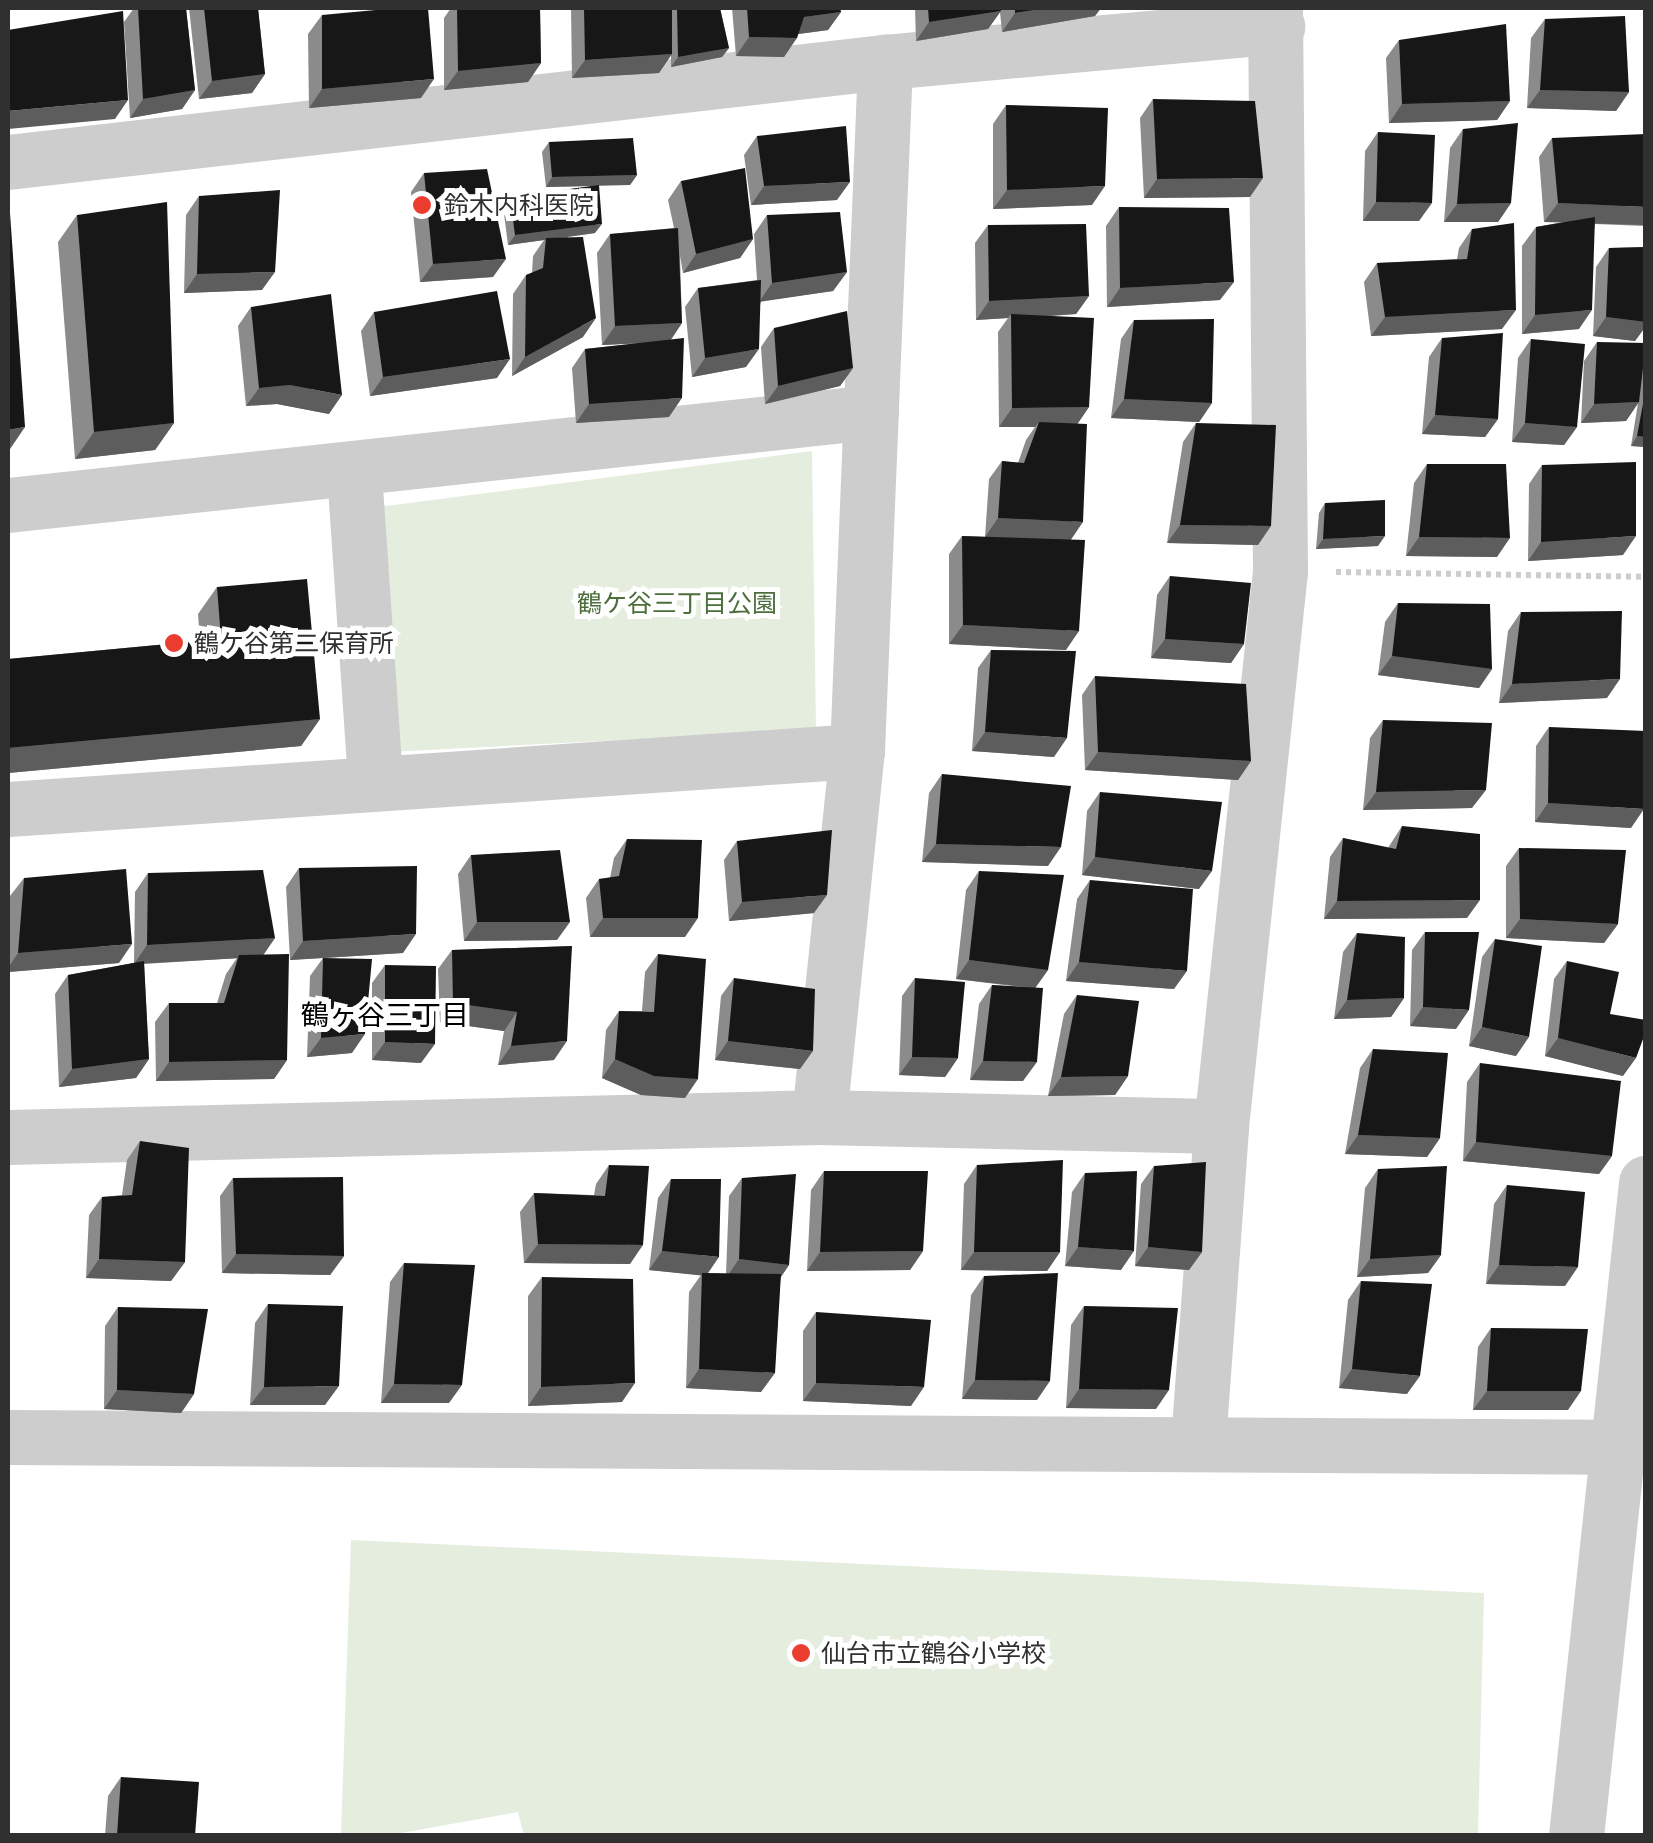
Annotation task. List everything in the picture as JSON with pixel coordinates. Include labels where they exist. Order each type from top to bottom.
[{"type":"street","points":[[8,162],[1276,17],[1280,571],[1221,1126],[1198,1442]]},
{"type":"street","points":[[820,1117],[857,751],[885,62]]},
{"type":"street","points":[[8,505],[354,472],[870,412]]},
{"type":"street","points":[[354,472],[375,780]]},
{"type":"street","points":[[8,809],[375,780],[857,751]]},
{"type":"street","points":[[8,1138],[820,1117],[1221,1126]]},
{"type":"street","points":[[1576,1836],[1633,1448],[1646,1183]]},
{"type":"street","points":[[8,1437],[1198,1442],[1633,1448]]},
{"type":"path","points":[[1280,571],[1646,578]]},
{"type":"green space","name":"鶴ケ谷三丁目公園","points":[[812,451],[816,730],[389,752],[378,507]]},
{"type":"green space","points":[[351,1540],[1484,1593],[1478,1835],[524,1836],[518,1812],[390,1835],[341,1835]]},
{"type":"building","points":[[138,8],[186,8],[195,90],[143,99]]},
{"type":"building","points":[[204,8],[258,8],[265,74],[212,81]]},
{"type":"building","points":[[428,8],[434,79],[322,89],[322,15]]},
{"type":"building","points":[[457,8],[540,8],[541,63],[458,71]]},
{"type":"building","points":[[584,8],[672,8],[672,54],[585,60]]},
{"type":"building","points":[[677,8],[720,8],[729,48],[678,57]]},
{"type":"building","points":[[747,8],[840,8],[841,12],[804,17],[797,38],[749,37]]},
{"type":"building","points":[[928,8],[1001,8],[1001,11],[929,22]]},
{"type":"building","points":[[1015,8],[1048,8],[1015,13]]},
{"type":"building","points":[[123,11],[128,100],[8,111],[8,30]]},
{"type":"building","points":[[1625,16],[1629,92],[1540,90],[1545,19]]},
{"type":"building","points":[[1506,24],[1510,101],[1402,104],[1399,40]]},
{"type":"building","points":[[1153,99],[1255,101],[1263,178],[1157,179]]},
{"type":"building","points":[[1006,105],[1108,108],[1105,186],[1007,190]]},
{"type":"building","points":[[1518,123],[1511,203],[1457,204],[1463,129]]},
{"type":"building","points":[[846,126],[850,182],[764,186],[757,136]]},
{"type":"building","points":[[1378,132],[1435,135],[1432,203],[1376,202]]},
{"type":"building","points":[[1646,134],[1646,207],[1558,203],[1552,138]]},
{"type":"building","points":[[633,138],[637,175],[552,177],[549,142]]},
{"type":"building","points":[[745,168],[753,239],[696,254],[681,181]]},
{"type":"building","points":[[487,169],[506,259],[433,264],[424,173]]},
{"type":"building","points":[[599,185],[602,224],[515,235],[510,197]]},
{"type":"building","points":[[280,190],[275,272],[197,274],[199,196]]},
{"type":"building","points":[[8,199],[25,427],[8,430]]},
{"type":"building","points":[[167,202],[174,423],[94,432],[77,215]]},
{"type":"building","points":[[1119,207],[1229,208],[1234,282],[1120,288]]},
{"type":"building","points":[[840,212],[847,272],[772,283],[767,215]]},
{"type":"building","points":[[1595,217],[1592,310],[1535,315],[1536,227]]},
{"type":"building","points":[[1514,223],[1516,310],[1385,317],[1377,263],[1467,259],[1472,229]]},
{"type":"building","points":[[1086,224],[1089,296],[989,301],[988,225]]},
{"type":"building","points":[[678,228],[682,323],[615,326],[610,234]]},
{"type":"building","points":[[583,237],[596,318],[525,357],[526,275],[543,268],[546,238]]},
{"type":"building","points":[[1646,247],[1646,322],[1606,317],[1609,248]]},
{"type":"building","points":[[761,280],[759,349],[705,358],[698,288]]},
{"type":"building","points":[[497,291],[510,359],[383,377],[374,312]]},
{"type":"building","points":[[331,294],[342,395],[290,385],[259,388],[251,307]]},
{"type":"building","points":[[847,311],[853,368],[778,386],[774,328]]},
{"type":"building","points":[[1011,314],[1094,318],[1089,407],[1012,408]]},
{"type":"building","points":[[1214,319],[1212,403],[1124,399],[1134,320]]},
{"type":"building","points":[[1503,333],[1498,419],[1435,415],[1442,338]]},
{"type":"building","points":[[684,338],[682,398],[589,404],[585,349]]},
{"type":"building","points":[[1531,339],[1585,344],[1577,427],[1525,423]]},
{"type":"building","points":[[1597,342],[1646,343],[1639,402],[1594,404]]},
{"type":"building","points":[[1646,388],[1646,437],[1637,436]]},
{"type":"building","points":[[1039,422],[1087,424],[1083,522],[998,518],[1002,461],[1024,463]]},
{"type":"building","points":[[1196,423],[1276,425],[1271,526],[1180,525]]},
{"type":"building","points":[[1636,462],[1636,536],[1541,542],[1542,465]]},
{"type":"building","points":[[1427,464],[1506,464],[1510,538],[1419,537]]},
{"type":"building","points":[[1385,500],[1385,536],[1323,539],[1325,503]]},
{"type":"building","points":[[962,536],[1085,540],[1079,631],[963,625]]},
{"type":"building","points":[[1170,576],[1251,583],[1244,644],[1165,639]]},
{"type":"building","points":[[307,579],[320,719],[8,748],[8,659],[221,639],[217,587]]},
{"type":"building","points":[[1398,603],[1490,604],[1492,669],[1392,656]]},
{"type":"building","points":[[1622,611],[1620,679],[1512,684],[1521,612]]},
{"type":"building","points":[[991,650],[1076,651],[1067,738],[985,732]]},
{"type":"building","points":[[1095,676],[1246,684],[1251,761],[1098,752]]},
{"type":"building","points":[[1383,720],[1492,723],[1486,790],[1376,792]]},
{"type":"building","points":[[1549,727],[1646,731],[1644,809],[1548,803]]},
{"type":"building","points":[[942,774],[1071,786],[1061,847],[936,844]]},
{"type":"building","points":[[1100,792],[1222,802],[1212,871],[1095,857]]},
{"type":"building","points":[[1402,826],[1480,834],[1480,900],[1337,901],[1343,838],[1396,849]]},
{"type":"building","points":[[832,830],[827,895],[742,902],[737,841]]},
{"type":"building","points":[[627,839],[702,840],[698,918],[603,918],[599,879],[619,876]]},
{"type":"building","points":[[1519,848],[1626,850],[1618,924],[1520,919]]},
{"type":"building","points":[[560,850],[570,922],[477,922],[471,855]]},
{"type":"building","points":[[417,866],[416,934],[303,941],[299,868]]},
{"type":"building","points":[[126,869],[132,944],[18,953],[24,878]]},
{"type":"building","points":[[263,870],[275,938],[147,945],[148,873]]},
{"type":"building","points":[[979,871],[1064,875],[1048,970],[969,960]]},
{"type":"building","points":[[1090,880],[1193,889],[1187,971],[1079,962]]},
{"type":"building","points":[[1425,932],[1479,932],[1469,1010],[1423,1007]]},
{"type":"building","points":[[1357,933],[1405,937],[1404,998],[1347,1000]]},
{"type":"building","points":[[1495,939],[1542,946],[1529,1037],[1482,1027]]},
{"type":"building","points":[[572,946],[567,1041],[511,1046],[517,1012],[453,1003],[452,950]]},
{"type":"building","points":[[289,954],[287,1060],[169,1062],[169,1003],[224,1003],[239,955]]},
{"type":"building","points":[[658,954],[706,959],[698,1079],[654,1076],[615,1059],[619,1011],[654,1012]]},
{"type":"building","points":[[323,958],[372,959],[365,1034],[321,1038]]},
{"type":"building","points":[[144,961],[149,1059],[72,1069],[68,975]]},
{"type":"building","points":[[1567,961],[1619,972],[1610,1014],[1646,1020],[1636,1058],[1558,1038]]},
{"type":"building","points":[[385,965],[436,966],[435,1044],[385,1042]]},
{"type":"building","points":[[734,978],[815,989],[813,1051],[728,1041]]},
{"type":"building","points":[[915,978],[965,982],[958,1058],[912,1057]]},
{"type":"building","points":[[992,985],[1043,988],[1037,1062],[983,1061]]},
{"type":"building","points":[[1077,995],[1139,1001],[1128,1076],[1061,1077]]},
{"type":"building","points":[[1373,1049],[1448,1053],[1440,1138],[1358,1135]]},
{"type":"building","points":[[1480,1063],[1621,1081],[1612,1156],[1476,1142]]},
{"type":"building","points":[[140,1141],[189,1148],[185,1262],[99,1259],[102,1197],[132,1195]]},
{"type":"building","points":[[1063,1160],[1060,1252],[974,1252],[977,1165]]},
{"type":"building","points":[[1206,1162],[1202,1252],[1148,1247],[1154,1166]]},
{"type":"building","points":[[609,1165],[649,1166],[643,1245],[538,1244],[534,1193],[605,1196]]},
{"type":"building","points":[[1447,1166],[1441,1255],[1370,1259],[1378,1169]]},
{"type":"building","points":[[824,1171],[928,1171],[923,1251],[820,1252]]},
{"type":"building","points":[[1137,1171],[1134,1251],[1078,1247],[1085,1173]]},
{"type":"building","points":[[796,1174],[789,1265],[739,1259],[742,1178]]},
{"type":"building","points":[[343,1177],[344,1256],[236,1254],[233,1178]]},
{"type":"building","points":[[671,1179],[721,1179],[719,1257],[662,1251]]},
{"type":"building","points":[[1507,1185],[1585,1192],[1578,1267],[1499,1265]]},
{"type":"building","points":[[404,1263],[475,1265],[462,1385],[394,1384]]},
{"type":"building","points":[[702,1273],[781,1274],[775,1373],[699,1369]]},
{"type":"building","points":[[1058,1273],[1050,1381],[975,1380],[984,1276]]},
{"type":"building","points":[[542,1277],[633,1279],[635,1383],[541,1387]]},
{"type":"building","points":[[1361,1281],[1432,1284],[1420,1376],[1352,1369]]},
{"type":"building","points":[[268,1304],[343,1306],[339,1386],[264,1387]]},
{"type":"building","points":[[1084,1306],[1178,1308],[1169,1390],[1079,1389]]},
{"type":"building","points":[[118,1307],[208,1309],[194,1394],[117,1390]]},
{"type":"building","points":[[816,1312],[931,1320],[924,1387],[816,1383]]},
{"type":"building","points":[[1491,1328],[1588,1329],[1581,1391],[1487,1391]]},
{"type":"building","points":[[121,1777],[199,1782],[195,1836],[117,1836]]},
{"type":"place","name":"鈴木内科医院","points":[[422,205]]},
{"type":"place","name":"鶴ケ谷第二保育所","points":[[174,643]]},
{"type":"place","name":"仙台市立鶴谷小学校","points":[[801,1653]]},
{"type":"district","name":"鶴ヶ谷三丁目","points":[[385,1015]]}]
